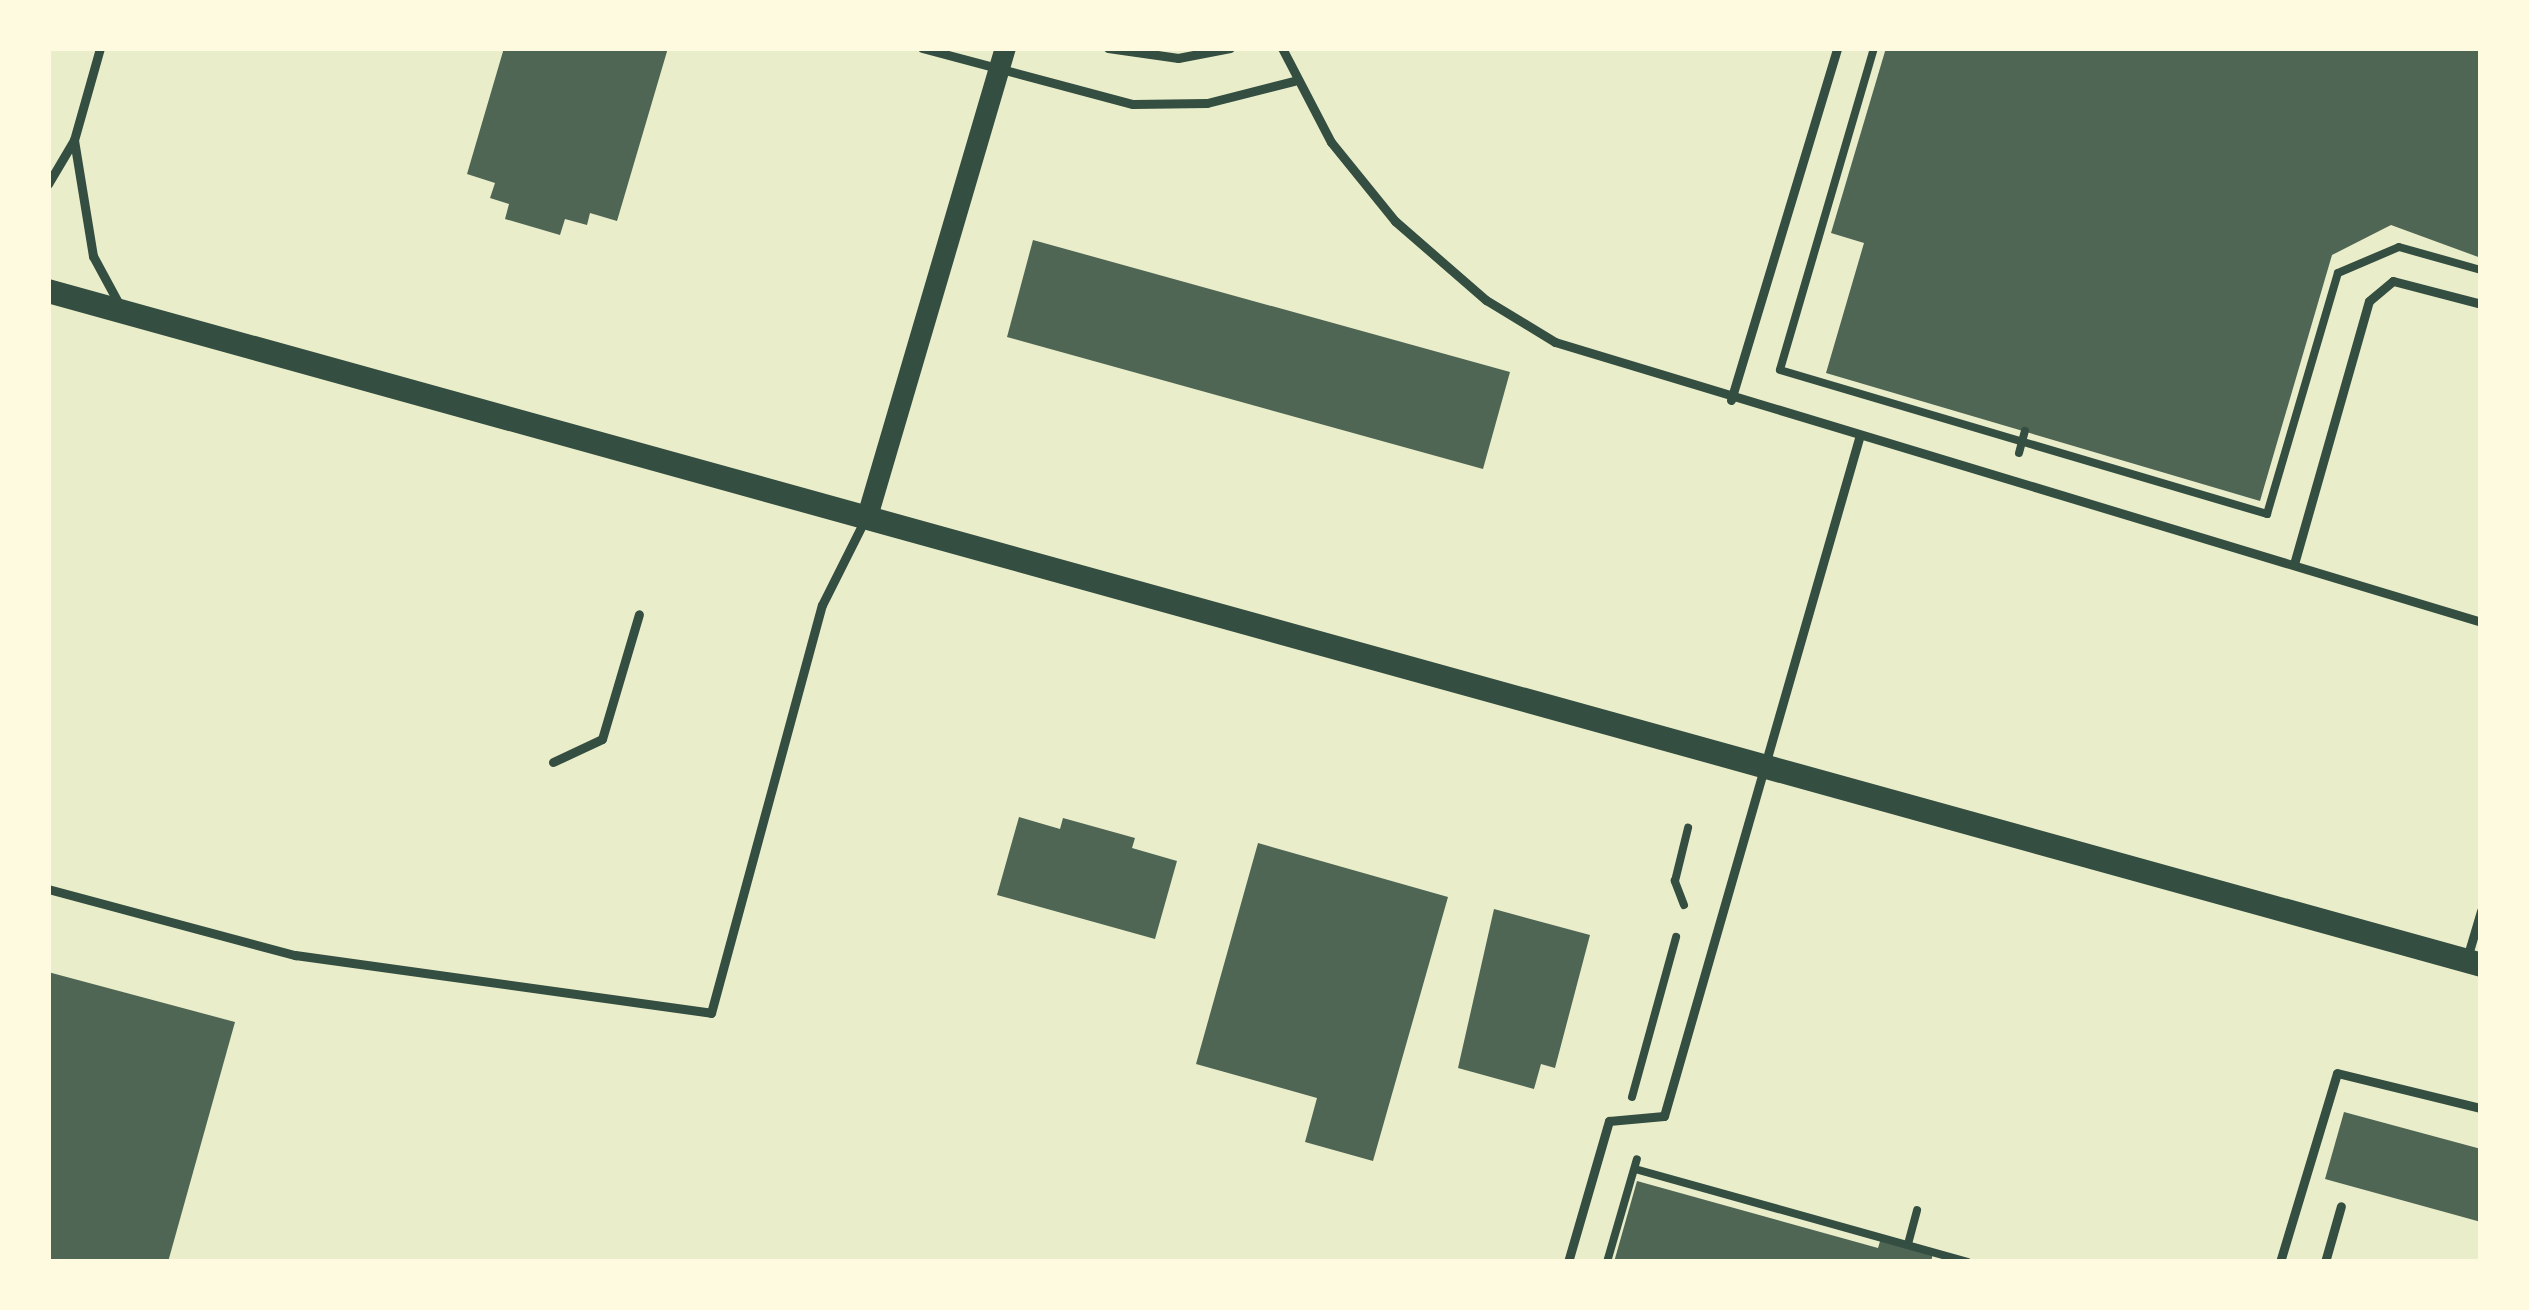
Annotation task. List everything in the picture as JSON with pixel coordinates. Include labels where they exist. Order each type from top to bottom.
[{"type":"main road","points":[[48,290],[2474,963]]},
{"type":"street","points":[[866,516],[1002,59]]},
{"type":"lane","points":[[48,184],[74,140],[100,48]]},
{"type":"lane","points":[[922,48],[1002,59],[1132,104],[1207,103],[1294,81]]},
{"type":"lane","points":[[1108,48],[1178,58],[1230,48]]},
{"type":"lane","points":[[1282,48],[1294,81],[1353,175],[1486,300],[1555,343],[1731,400],[2481,622]]},
{"type":"lane","points":[[1731,400],[1837,48]]},
{"type":"lane","points":[[74,140],[93,256],[123,311]]},
{"type":"lane","points":[[2294,564],[2369,301],[2393,281],[2481,304]]},
{"type":"lane","points":[[1568,1262],[1609,1121],[1664,1116],[1858,438]]},
{"type":"lane","points":[[48,889],[295,955],[711,1013],[822,605],[866,516]]},
{"type":"lane","points":[[553,763],[602,739],[639,614]]},
{"type":"lane","points":[[2474,963],[2481,911]]},
{"type":"lane","points":[[2280,1262],[2337,1073],[2481,1108]]},
{"type":"lane","points":[[2325,1262],[2341,1206]]},
{"type":"path","points":[[1874,48],[1780,370],[2023,436],[2267,514]]},
{"type":"path","points":[[1856,108],[1867,111]]},
{"type":"path","points":[[2366,238],[2376,260]]},
{"type":"path","points":[[2019,453],[2023,436]]},
{"type":"path","points":[[1684,904],[1675,881],[1688,828]]},
{"type":"path","points":[[1633,1096],[1676,937]]},
{"type":"path","points":[[1607,1262],[1636,1164],[1967,1262]]},
{"type":"path","points":[[1908,1243],[1917,1210]]},
{"type":"building","points":[[504,48],[668,48],[617,221],[590,213],[587,225],[565,219],[560,235],[505,219],[509,204],[490,198],[495,183],[467,174]]},
{"type":"building","points":[[1886,48],[2481,48],[2481,258],[2391,225],[2332,255],[2260,501],[1826,373],[1864,243],[1831,233]]},
{"type":"building","points":[[1033,240],[1510,372],[1483,469],[1007,337]]},
{"type":"building","points":[[1019,817],[1060,829],[1063,818],[1135,838],[1132,848],[1177,861],[1155,939],[997,895]]},
{"type":"building","points":[[1258,843],[1448,897],[1373,1161],[1305,1142],[1317,1098],[1196,1064]]},
{"type":"building","points":[[1494,909],[1590,935],[1555,1068],[1541,1064],[1534,1089],[1458,1068]]},
{"type":"building","points":[[48,972],[235,1022],[168,1262],[48,1262]]},
{"type":"building","points":[[2344,1112],[2481,1149],[2481,1222],[2325,1179]]},
{"type":"building","points":[[1637,1181],[1878,1248],[1881,1238],[1933,1253],[1931,1262],[1614,1262]]}]
